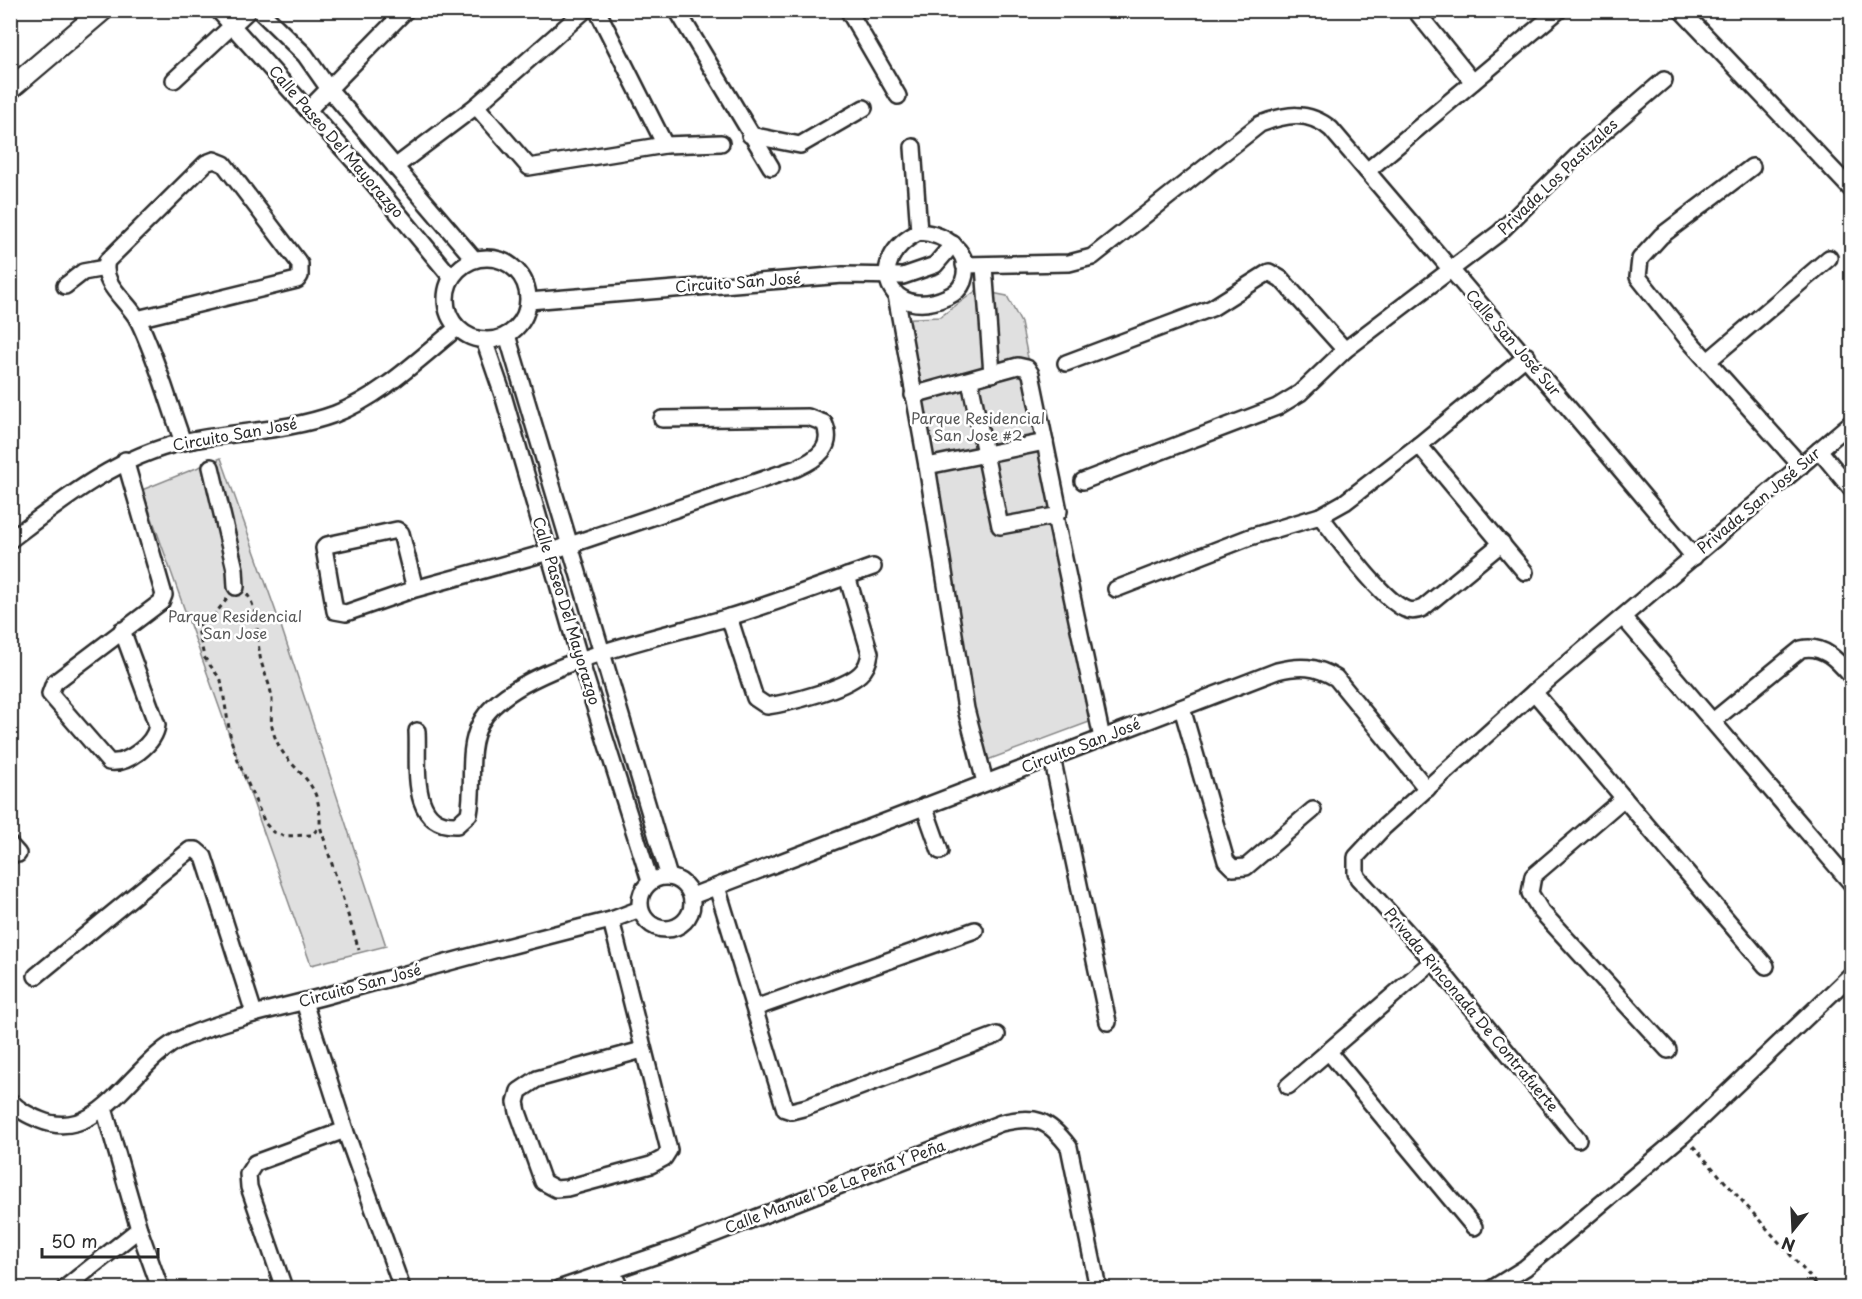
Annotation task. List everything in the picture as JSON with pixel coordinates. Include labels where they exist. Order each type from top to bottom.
[{"type":"main road","points":[[10,89],[103,10]]},
{"type":"street","name":"Calle Paseo Del Mayorazgo","points":[[218,10],[369,177],[451,277]]},
{"type":"street","points":[[174,80],[249,10]]},
{"type":"street","name":"Calle Paseo Del Mayorazgo","points":[[259,10],[305,56],[329,89],[474,259]]},
{"type":"street","points":[[395,167],[476,106],[585,10]]},
{"type":"street","points":[[597,10],[666,145]]},
{"type":"street","points":[[677,10],[771,167]]},
{"type":"street","points":[[848,10],[898,96]]},
{"type":"street","points":[[1415,10],[1473,82]]},
{"type":"street","points":[[1367,171],[1559,10]]},
{"type":"street","points":[[1681,10],[1851,190]]},
{"type":"street","points":[[308,110],[397,13]]},
{"type":"street","name":"Privada Los Pastizales","points":[[1083,481],[1277,407],[1300,393],[1346,350],[1499,233],[1584,149],[1664,80]]},
{"type":"street","points":[[476,106],[529,167],[666,145],[721,143]]},
{"type":"street","points":[[750,135],[800,145],[864,108]]},
{"type":"street","name":"Calle San José Sur","points":[[964,265],[1069,263],[1092,257],[1244,134],[1279,117],[1308,115],[1320,120],[1367,171],[1448,270],[1527,356],[1694,557]]},
{"type":"street","points":[[914,147],[920,232]]},
{"type":"street","points":[[137,319],[297,280],[302,269],[224,164],[214,160],[206,163],[107,261],[105,268],[108,280],[137,319],[183,442]]},
{"type":"street","points":[[1752,167],[1661,236],[1645,253],[1637,268],[1638,277],[1647,291],[1802,466]]},
{"type":"street","points":[[896,295],[921,304],[942,299],[959,290],[964,281],[964,265],[953,244],[941,236],[920,232],[905,239],[895,249],[889,262],[888,277],[896,295],[927,466],[966,709],[985,783]]},
{"type":"street","name":"Circuito San José","points":[[529,301],[843,275],[888,277],[925,270],[935,265],[953,244]]},
{"type":"street","points":[[494,258],[512,266],[524,282],[529,301],[520,324],[507,335],[484,340],[474,338],[457,328],[449,317],[446,290],[451,277],[457,269],[474,259],[494,258]]},
{"type":"street","points":[[1708,361],[1829,258]]},
{"type":"street","points":[[984,266],[992,374]]},
{"type":"street","points":[[65,286],[83,272],[105,268]]},
{"type":"street","points":[[1066,363],[1212,308],[1269,272],[1281,279],[1346,350]]},
{"type":"street","name":"Circuito San José","points":[[10,540],[64,498],[125,460],[183,442],[255,432],[318,419],[341,411],[410,366],[457,328]]},
{"type":"street","name":"Calle Paseo Del Mayorazgo","points":[[507,335],[559,548],[650,881]]},
{"type":"street","name":"Calle Paseo Del Mayorazgo","points":[[484,340],[559,548],[590,657],[669,877]]},
{"type":"street","points":[[1116,589],[1250,537],[1320,516],[1345,502],[1419,446],[1527,356]]},
{"type":"street","points":[[913,395],[1018,366],[1027,368],[1031,374],[1059,511],[1055,516],[999,526],[970,381]]},
{"type":"street","points":[[416,589],[401,533],[398,530],[327,544],[324,548],[335,611],[339,614],[416,589],[559,548],[797,468],[818,456],[827,444],[828,437],[824,423],[808,417],[662,419]]},
{"type":"street","name":"Privada San José Sur","points":[[1694,557],[1851,422]]},
{"type":"street","points":[[927,466],[1045,442]]},
{"type":"street","points":[[1419,446],[1525,572]]},
{"type":"street","points":[[1819,450],[1851,490]]},
{"type":"street","points":[[122,630],[155,720],[156,730],[154,736],[130,758],[120,763],[109,762],[50,694],[54,683],[122,630],[161,602],[164,590],[125,460]]},
{"type":"street","points":[[211,467],[235,569],[236,587]]},
{"type":"street","points":[[1055,516],[1102,738]]},
{"type":"street","points":[[1320,516],[1396,604],[1415,611],[1435,599],[1502,543]]},
{"type":"street","points":[[1427,789],[1534,692],[1694,557]]},
{"type":"street","points":[[417,732],[419,796],[424,810],[438,823],[457,825],[469,814],[474,743],[480,724],[491,706],[523,685],[590,657],[729,617],[873,567]]},
{"type":"street","points":[[729,617],[755,698],[766,706],[796,701],[855,678],[867,665],[870,653],[847,576]]},
{"type":"street","points":[[1623,617],[1851,883]]},
{"type":"street","points":[[1713,721],[1801,649],[1810,647],[1821,650],[1839,663],[1851,677]]},
{"type":"street","name":"Circuito San José","points":[[692,896],[1052,756],[1277,671],[1296,666],[1324,671],[1346,688],[1427,789]]},
{"type":"street","points":[[1534,692],[1766,966]]},
{"type":"street","points":[[1182,708],[1226,861],[1233,868],[1246,867],[1313,810]]},
{"type":"street","points":[[1052,756],[1108,1022]]},
{"type":"street","name":"Privada Rinconada De Contrafuerte","points":[[1427,789],[1360,850],[1356,857],[1356,873],[1433,961],[1578,1139]]},
{"type":"street","points":[[1624,798],[1533,876],[1530,893],[1541,911],[1668,1050]]},
{"type":"street","points":[[924,806],[940,851]]},
{"type":"street","points":[[36,975],[190,850],[196,850],[204,857],[254,1013]]},
{"type":"street","points":[[669,877],[684,884],[692,896],[687,917],[671,928],[652,925],[640,909],[641,894],[650,881],[669,877]]},
{"type":"street","points":[[717,887],[782,1103],[791,1111],[997,1035]]},
{"type":"street","name":"Circuito San José","points":[[14,1112],[61,1126],[86,1121],[104,1108],[151,1058],[183,1037],[254,1013],[304,1002],[611,920],[640,909]]},
{"type":"street","points":[[611,920],[642,1050],[669,1144],[667,1155],[651,1165],[567,1188],[556,1189],[543,1182],[518,1112],[516,1102],[519,1090],[537,1079],[642,1050]]},
{"type":"street","points":[[755,1008],[975,930]]},
{"type":"street","points":[[1287,1086],[1433,961]]},
{"type":"street","points":[[1493,1288],[1525,1268],[1683,1135],[1851,974]]},
{"type":"street","points":[[304,1002],[345,1130],[402,1288]]},
{"type":"street","points":[[1328,1051],[1474,1227]]},
{"type":"street","points":[[104,1108],[139,1229],[160,1288]]},
{"type":"street","name":"Calle Manuel De La Peña Y Peña","points":[[561,1288],[612,1271],[1001,1123],[1023,1118],[1045,1122],[1058,1132],[1069,1147],[1098,1288]]},
{"type":"street","points":[[284,1288],[249,1187],[248,1174],[255,1162],[345,1130]]},
{"type":"street","points":[[65,1288],[139,1229]]},
{"type":"street","points":[[612,1271],[620,1288]]},
{"type":"path","points":[[320,826],[312,835],[306,836],[284,836],[273,832],[265,824],[238,761],[231,740],[221,680],[204,657],[198,629],[202,621],[215,614],[236,587],[249,594],[254,605],[260,657],[272,699],[272,728],[276,742],[280,751],[299,770],[321,805],[320,826],[359,950]]},
{"type":"path","points":[[1683,1135],[1820,1288]]},
{"type":"green space","name":"Parque Residencial San Jose #2","points":[[977,290],[1007,296],[1021,323],[1100,718],[982,762],[892,319],[940,317]]},
{"type":"green space","name":"Parque Residencial San Jose","points":[[221,458],[281,626],[386,946],[311,965],[142,490]]}]
